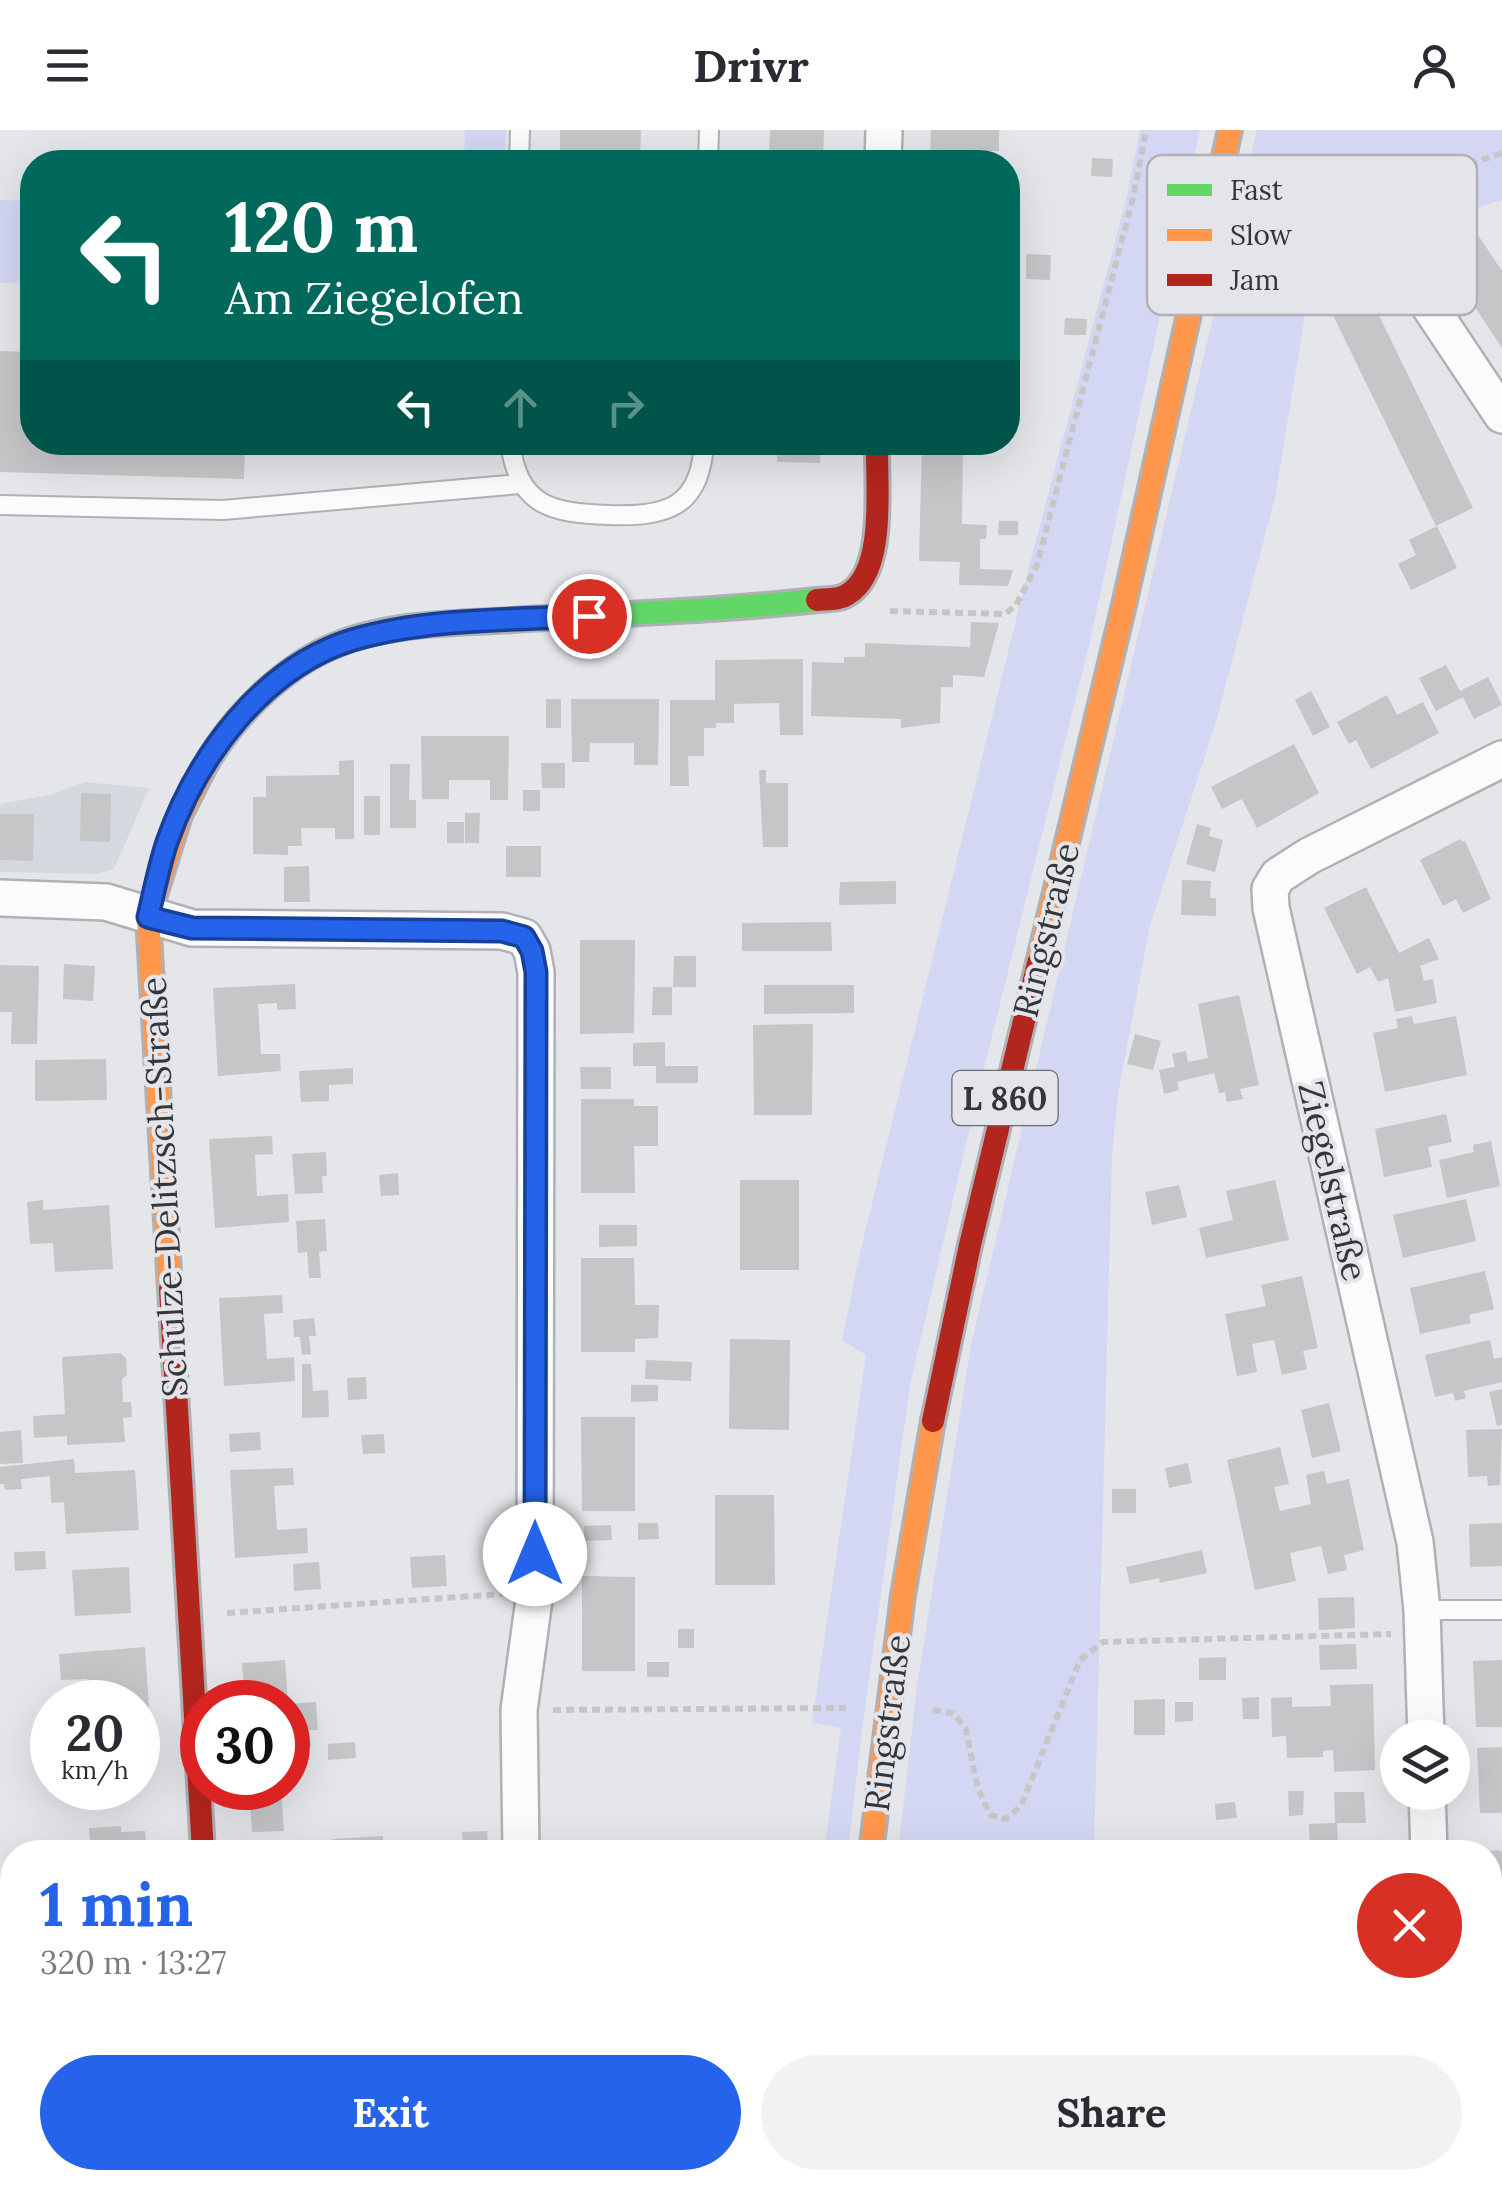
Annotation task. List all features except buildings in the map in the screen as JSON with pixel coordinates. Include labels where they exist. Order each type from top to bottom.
[{"type":"street","name":"Ringstraße","points":[[1224,155],[1230,130]]},
{"type":"street","name":"Ringstraße","points":[[872,1840],[903,1595],[926,1453],[970,1245],[1124,605],[1189,315]]},
{"type":"street","points":[[1435,315],[1502,415]]},
{"type":"street","points":[[853,591],[874,558],[876,455]]},
{"type":"street","name":"Schulze-Delitzsch-Straße","points":[[202,1840],[148,917],[167,843],[197,774],[224,733],[265,693],[313,655],[354,640],[441,625],[853,591]]},
{"type":"street","name":"Ziegelstraße","points":[[1425,1720],[1415,1542],[1275,927],[1270,889],[1278,876],[1309,856],[1502,759]]},
{"type":"street","points":[[0,898],[106,902],[192,928],[502,931],[524,937],[532,951],[536,972],[534,1592],[519,1710],[521,1840]]},
{"type":"street","points":[[1429,1810],[1430,1840]]},
{"type":"lane","points":[[513,455],[520,484],[553,510],[644,516],[666,511],[681,502],[694,488],[703,455]]},
{"type":"lane","points":[[0,505],[223,510],[520,484]]},
{"type":"lane","points":[[1422,1622],[1502,1610]]},
{"type":"path","points":[[853,591],[895,613],[1005,614],[1016,606],[1037,565],[1134,194],[1146,130]]},
{"type":"path","points":[[1477,161],[1502,152]]},
{"type":"path","points":[[189,1615],[534,1592]]},
{"type":"path","points":[[519,1710],[888,1708],[953,1712],[966,1729],[977,1786],[990,1815],[1006,1819],[1022,1806],[1080,1660],[1103,1642],[1422,1622]]},
{"type":"shaded area","points":[[465,130],[506,130],[505,150],[464,150]]},
{"type":"shaded area","points":[[1140,130],[1200,130],[1195,155],[1147,155],[1147,315],[1160,315],[1091,637],[910,1385],[849,1840],[826,1840],[841,1728],[812,1723],[866,1355],[842,1340],[862,1244],[1030,563],[1127,196]]},
{"type":"shaded area","points":[[1257,130],[1502,130],[1502,200],[1477,208],[1477,155],[1251,155]]},
{"type":"shaded area","points":[[0,200],[20,201],[20,284],[0,283]]},
{"type":"shaded area","points":[[1213,315],[1305,315],[1275,497],[1216,722],[1150,925],[1118,1094],[1112,1154],[1094,1840],[899,1840],[917,1686],[971,1345]]},
{"type":"shaded area","points":[[85,782],[149,788],[114,869],[97,874],[0,872],[0,804],[53,794]]},
{"type":"traffic: fast","points":[[205,766],[229,730],[276,682],[312,656],[374,633],[443,624],[817,600]]},
{"type":"traffic: slow","points":[[1224,155],[1230,130]]},
{"type":"traffic: slow","points":[[1038,963],[1189,315]]},
{"type":"traffic: slow","points":[[170,1289],[148,917],[180,815],[205,766]]},
{"type":"traffic: slow","points":[[872,1840],[903,1595],[933,1421]]},
{"type":"traffic: jam","points":[[817,600],[848,594],[869,566],[877,525],[877,455]]},
{"type":"traffic: jam","points":[[933,1421],[970,1245],[1038,963]]},
{"type":"traffic: jam","points":[[170,1289],[202,1840]]},
{"type":"route","points":[[535,1554],[536,972],[532,951],[524,937],[502,931],[192,928],[148,917],[167,843],[197,774],[224,733],[265,693],[313,655],[354,640],[441,625],[589,616]]}]
